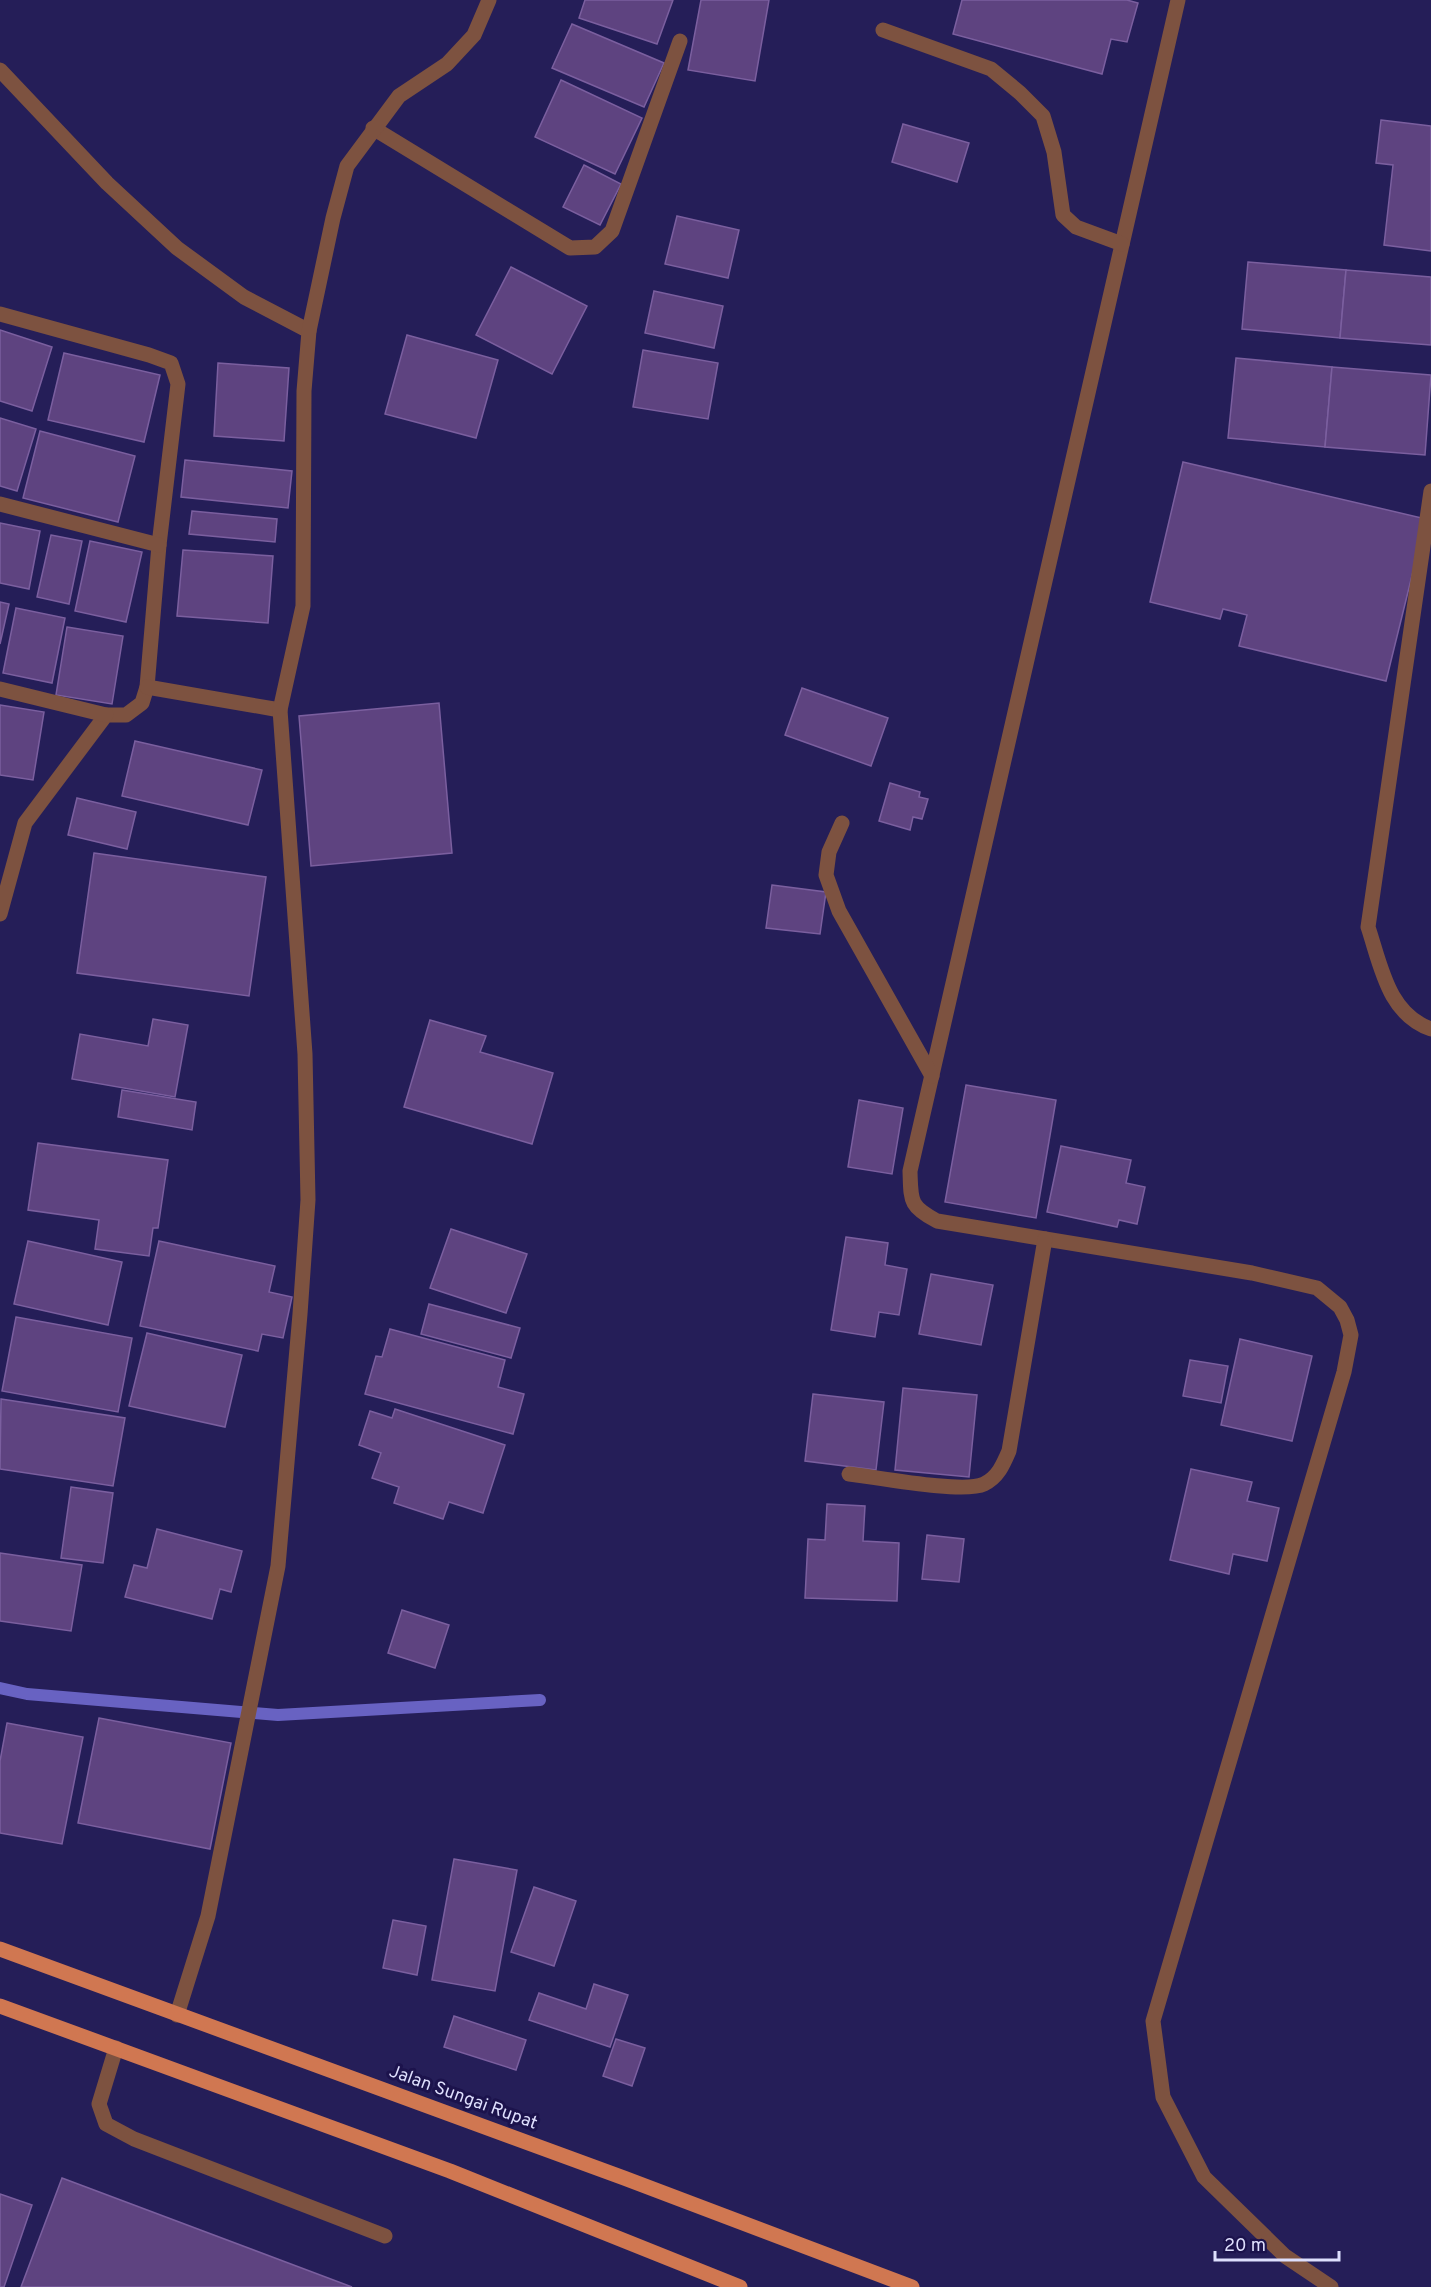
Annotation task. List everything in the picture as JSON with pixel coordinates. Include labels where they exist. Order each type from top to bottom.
[{"type":"main road","name":"Jalan Sungai Rupat","points":[[0,1949],[624,2178],[912,2287]]},
{"type":"main road","points":[[0,2006],[450,2170],[740,2287]]},
{"type":"street","points":[[177,2015],[208,1916],[278,1566],[300,1314],[308,1200],[305,1054],[280,710],[303,606],[304,391],[309,332],[333,218],[347,166],[399,96],[447,64],[474,35],[489,0]]},
{"type":"street","points":[[1178,0],[910,1171],[910,1194],[917,1210],[937,1221],[1252,1273],[1317,1288],[1340,1307],[1347,1320],[1351,1335],[1344,1372],[1153,2021],[1163,2097],[1204,2177],[1285,2256],[1330,2287]]},
{"type":"street","points":[[883,30],[991,69],[1020,93],[1042,116],[1054,152],[1063,215],[1076,227],[1122,244]]},
{"type":"street","points":[[373,128],[570,248],[595,247],[612,231],[680,41]]},
{"type":"street","points":[[0,70],[107,183],[177,248],[244,297],[309,332]]},
{"type":"street","points":[[0,314],[171,363],[178,384],[159,545],[147,687],[142,703],[126,715],[106,715],[0,689]]},
{"type":"street","points":[[1431,491],[1368,927],[1389,993],[1416,1023],[1431,1029]]},
{"type":"street","points":[[0,504],[159,545]]},
{"type":"street","points":[[147,687],[280,710]]},
{"type":"street","points":[[0,914],[25,824],[106,715]]},
{"type":"street","points":[[842,823],[829,852],[826,874],[839,911],[932,1077]]},
{"type":"street","points":[[849,1474],[961,1488],[983,1484],[1000,1472],[1009,1451],[1045,1239]]},
{"type":"street","points":[[116,2048],[99,2104],[106,2124],[134,2139],[385,2236]]},
{"type":"building","points":[[585,0],[673,0],[657,44],[579,18]]},
{"type":"building","points":[[701,0],[769,0],[755,81],[688,70]]},
{"type":"building","points":[[962,0],[1127,0],[1138,3],[1127,42],[1111,39],[1102,74],[953,34]]},
{"type":"building","points":[[572,24],[664,63],[644,107],[552,68]]},
{"type":"building","points":[[561,80],[642,118],[615,174],[535,137]]},
{"type":"building","points":[[1381,120],[1431,126],[1431,251],[1384,245],[1393,165],[1376,163]]},
{"type":"building","points":[[903,124],[969,143],[957,182],[892,162]]},
{"type":"building","points":[[584,165],[621,184],[600,225],[563,207]]},
{"type":"building","points":[[677,216],[739,230],[728,278],[665,264]]},
{"type":"building","points":[[1248,262],[1346,270],[1340,338],[1242,329]]},
{"type":"building","points":[[511,267],[587,306],[552,374],[476,335]]},
{"type":"building","points":[[1346,270],[1431,277],[1431,345],[1340,338]]},
{"type":"building","points":[[654,291],[723,306],[714,348],[645,333]]},
{"type":"building","points":[[0,330],[52,347],[32,411],[0,401]]},
{"type":"building","points":[[407,335],[498,360],[476,438],[385,414]]},
{"type":"building","points":[[643,350],[718,363],[708,419],[633,407]]},
{"type":"building","points":[[64,353],[160,375],[144,442],[48,420]]},
{"type":"building","points":[[1236,358],[1332,367],[1325,447],[1228,438]]},
{"type":"building","points":[[218,363],[289,368],[284,441],[214,436]]},
{"type":"building","points":[[1332,367],[1431,375],[1425,455],[1325,447]]},
{"type":"building","points":[[0,418],[36,429],[17,491],[0,486]]},
{"type":"building","points":[[40,431],[135,456],[118,522],[23,498]]},
{"type":"building","points":[[185,460],[292,471],[288,508],[181,497]]},
{"type":"building","points":[[1183,462],[1426,519],[1386,681],[1239,646],[1247,615],[1223,609],[1220,619],[1150,602]]},
{"type":"building","points":[[192,511],[277,519],[275,542],[189,534]]},
{"type":"building","points":[[0,523],[40,531],[29,589],[0,583]]},
{"type":"building","points":[[51,535],[82,541],[69,604],[37,597]]},
{"type":"building","points":[[90,541],[142,552],[126,622],[75,611]]},
{"type":"building","points":[[183,550],[273,556],[268,623],[177,616]]},
{"type":"building","points":[[0,602],[9,604],[0,644]]},
{"type":"building","points":[[16,608],[65,618],[52,683],[3,673]]},
{"type":"building","points":[[67,627],[123,636],[112,704],[56,695]]},
{"type":"building","points":[[802,688],[888,718],[871,766],[785,735]]},
{"type":"building","points":[[439,703],[452,853],[311,866],[299,716]]},
{"type":"building","points":[[0,705],[44,712],[33,780],[0,775]]},
{"type":"building","points":[[135,741],[262,770],[248,825],[122,796]]},
{"type":"building","points":[[890,783],[920,792],[919,797],[928,799],[922,819],[913,817],[910,830],[879,821]]},
{"type":"building","points":[[77,798],[136,812],[127,849],[68,835]]},
{"type":"building","points":[[94,853],[266,877],[249,996],[77,973]]},
{"type":"building","points":[[772,885],[826,892],[820,934],[766,928]]},
{"type":"building","points":[[153,1019],[188,1025],[175,1097],[72,1079],[80,1034],[148,1046]]},
{"type":"building","points":[[430,1020],[486,1036],[480,1052],[553,1073],[532,1144],[404,1107]]},
{"type":"building","points":[[966,1085],[1056,1100],[1036,1218],[945,1202]]},
{"type":"building","points":[[122,1090],[196,1102],[192,1130],[118,1117]]},
{"type":"building","points":[[859,1100],[903,1108],[892,1174],[848,1167]]},
{"type":"building","points":[[38,1143],[168,1160],[158,1228],[153,1228],[149,1256],[95,1249],[99,1220],[28,1210]]},
{"type":"building","points":[[1061,1146],[1131,1160],[1126,1183],[1145,1187],[1137,1224],[1119,1220],[1117,1227],[1047,1212]]},
{"type":"building","points":[[451,1229],[527,1254],[506,1313],[430,1288]]},
{"type":"building","points":[[846,1237],[888,1243],[885,1265],[907,1269],[899,1315],[879,1312],[875,1337],[831,1330]]},
{"type":"building","points":[[28,1241],[122,1262],[108,1325],[14,1304]]},
{"type":"building","points":[[159,1241],[275,1266],[269,1292],[292,1297],[283,1338],[262,1334],[258,1351],[140,1326]]},
{"type":"building","points":[[931,1274],[993,1285],[981,1345],[919,1334]]},
{"type":"building","points":[[429,1304],[520,1328],[511,1358],[421,1334]]},
{"type":"building","points":[[16,1317],[132,1338],[118,1412],[2,1391]]},
{"type":"building","points":[[390,1329],[505,1360],[498,1387],[524,1394],[513,1434],[365,1394],[376,1356],[382,1357]]},
{"type":"building","points":[[147,1333],[242,1355],[225,1427],[129,1406]]},
{"type":"building","points":[[1240,1339],[1312,1356],[1292,1441],[1221,1425]]},
{"type":"building","points":[[1190,1360],[1228,1366],[1221,1403],[1183,1396]]},
{"type":"building","points":[[903,1388],[977,1395],[969,1477],[895,1470]]},
{"type":"building","points":[[813,1394],[884,1402],[876,1470],[805,1461]]},
{"type":"building","points":[[1,1399],[125,1418],[113,1486],[0,1469]]},
{"type":"building","points":[[395,1409],[505,1445],[483,1513],[449,1502],[443,1519],[394,1503],[399,1487],[372,1478],[381,1453],[359,1445],[370,1411],[392,1418]]},
{"type":"building","points":[[1191,1469],[1252,1482],[1247,1501],[1279,1508],[1267,1561],[1233,1554],[1229,1574],[1170,1560]]},
{"type":"building","points":[[71,1487],[113,1493],[103,1563],[61,1558]]},
{"type":"building","points":[[827,1504],[865,1506],[863,1541],[899,1543],[897,1601],[805,1598],[808,1539],[825,1540]]},
{"type":"building","points":[[157,1529],[242,1551],[231,1592],[220,1589],[212,1619],[125,1597],[134,1565],[147,1568]]},
{"type":"building","points":[[927,1535],[964,1539],[959,1582],[922,1579]]},
{"type":"building","points":[[0,1553],[82,1565],[71,1631],[0,1621]]},
{"type":"building","points":[[402,1610],[449,1625],[435,1668],[388,1653]]},
{"type":"building","points":[[99,1718],[231,1743],[210,1849],[78,1823]]},
{"type":"building","points":[[7,1723],[83,1737],[62,1844],[0,1833],[0,1761]]},
{"type":"building","points":[[454,1859],[517,1870],[495,1991],[432,1980]]},
{"type":"building","points":[[534,1887],[576,1901],[554,1966],[511,1952]]},
{"type":"building","points":[[393,1920],[426,1926],[417,1975],[383,1968]]},
{"type":"building","points":[[594,1984],[628,1995],[610,2047],[529,2020],[539,1993],[586,2009]]},
{"type":"building","points":[[454,2016],[526,2040],[516,2070],[444,2047]]},
{"type":"building","points":[[616,2039],[645,2048],[632,2086],[603,2076]]},
{"type":"building","points":[[62,2178],[352,2287],[21,2287]]},
{"type":"building","points":[[0,2194],[32,2205],[4,2287],[0,2287]]},
{"type":"waterway","points":[[0,1688],[27,1694],[278,1715],[540,1700]]}]
